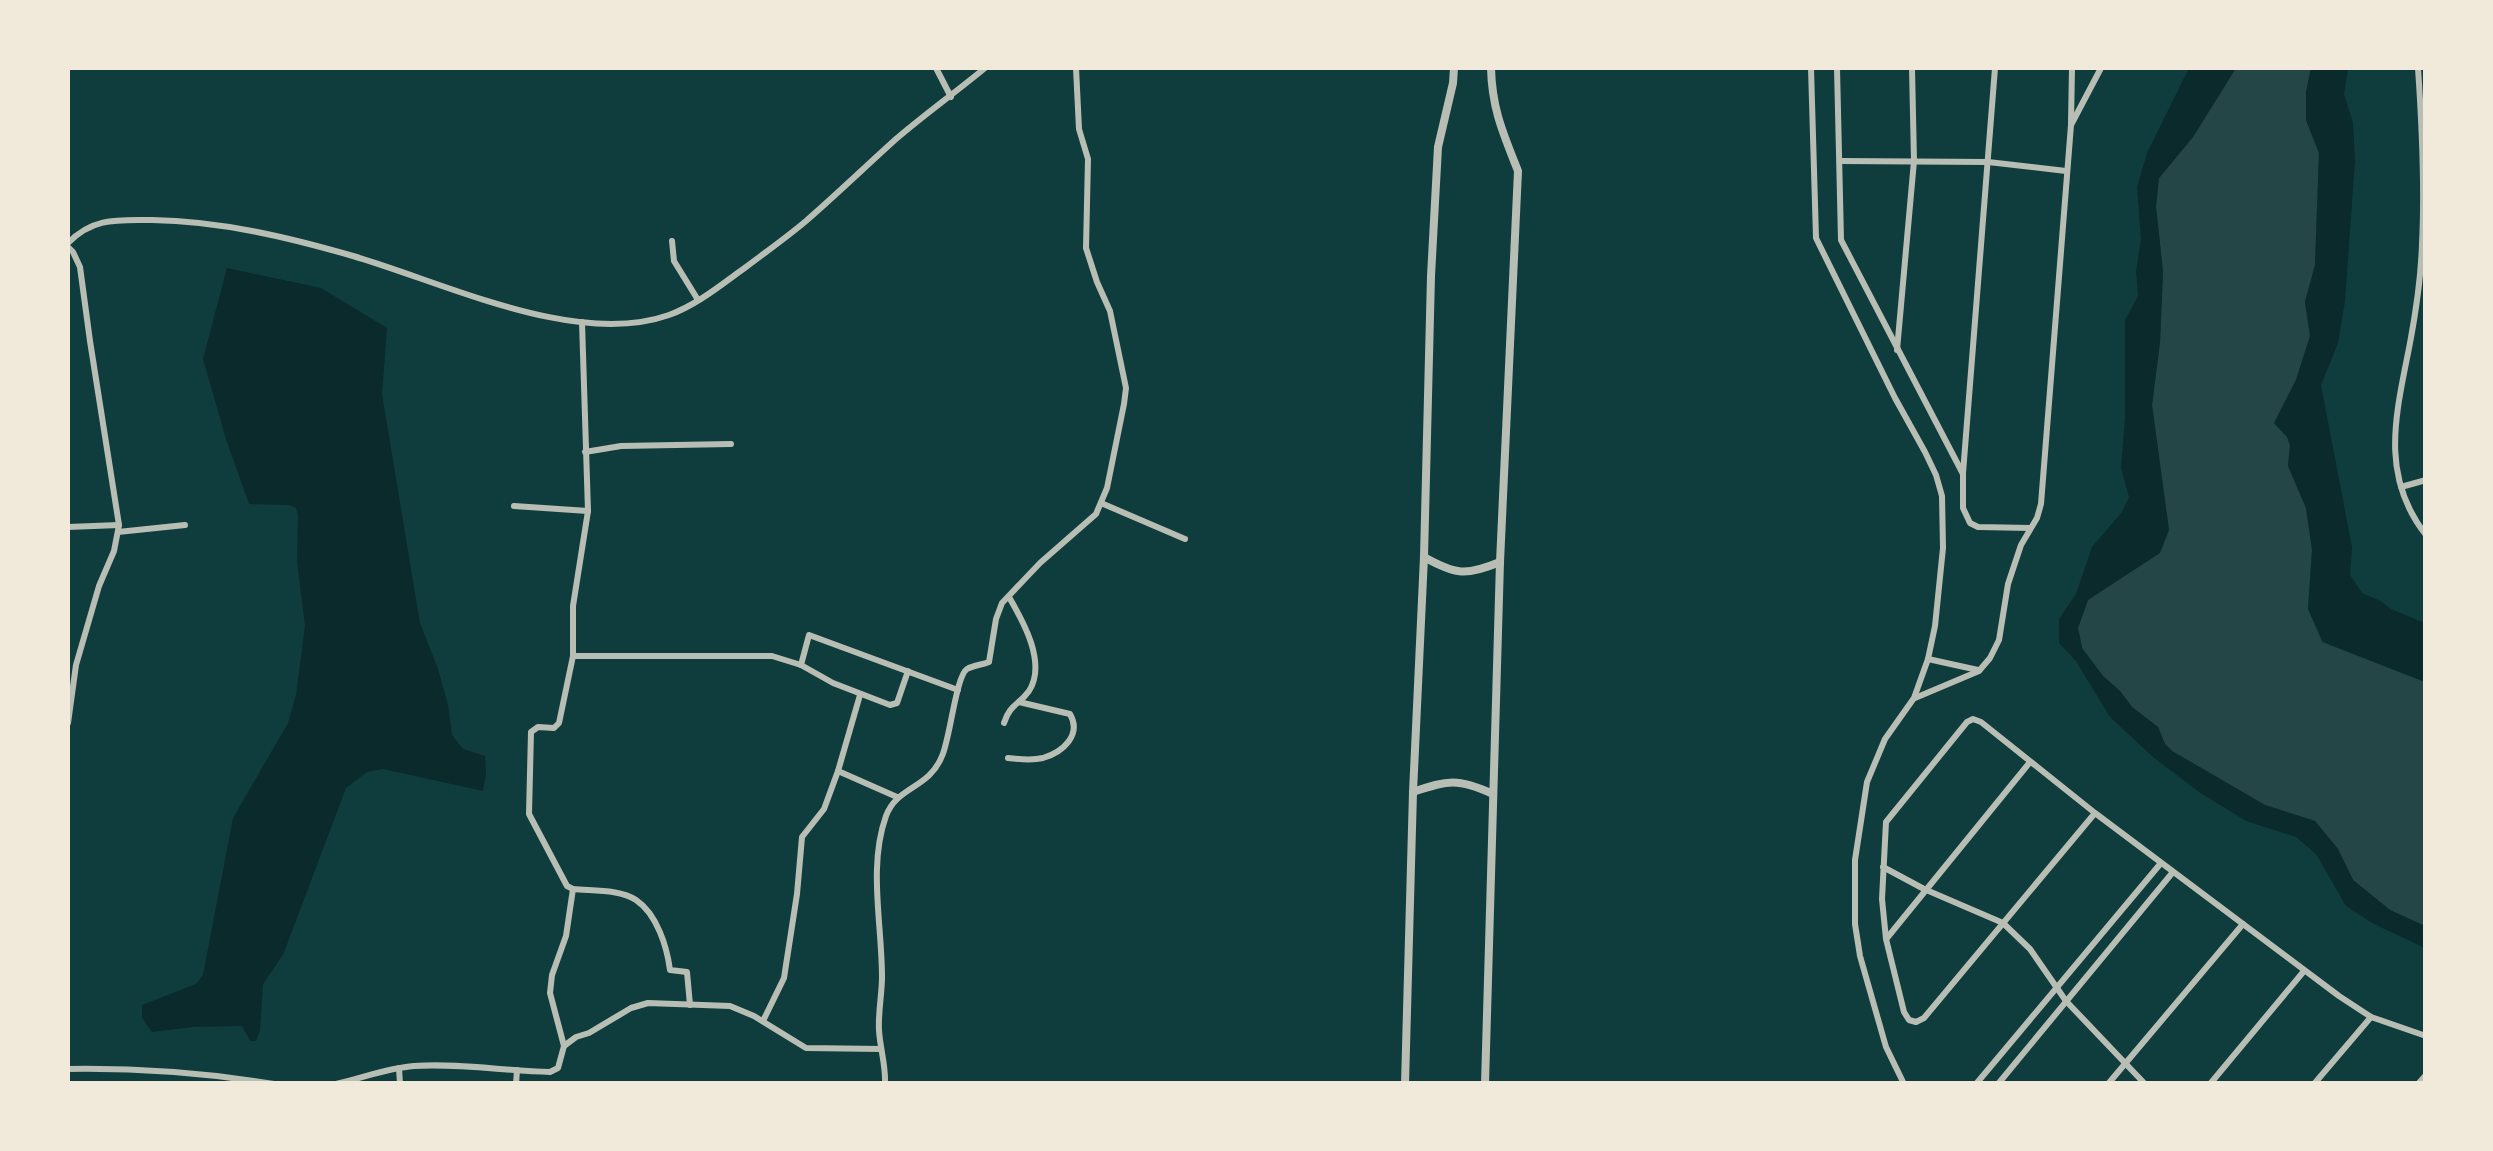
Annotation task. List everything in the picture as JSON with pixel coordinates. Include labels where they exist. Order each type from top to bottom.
[{"type":"street","points":[[936,68],[951,97]]},
{"type":"street","points":[[68,724],[80,652],[119,528],[80,267],[69,248],[82,228],[128,220],[188,220],[221,225],[353,256],[550,317],[617,324],[642,321],[670,315],[710,294],[803,224],[899,137],[985,68]]},
{"type":"street","points":[[886,1084],[879,1030],[882,976],[878,910],[880,840],[888,811],[898,796],[928,779],[936,768],[948,740],[963,673],[989,662],[998,612],[1040,563],[1096,514],[1113,460],[1126,388],[1110,310],[1086,248],[1088,159],[1079,129],[1076,68]]},
{"type":"street","points":[[1406,1084],[1430,276],[1438,147],[1454,68]]},
{"type":"street","points":[[1485,1084],[1500,562],[1518,171],[1498,122],[1491,68]]},
{"type":"street","points":[[1811,68],[1816,238],[1931,464],[1942,496],[1943,548],[1928,659],[1914,698],[1885,739],[1867,782],[1855,860],[1855,924],[1864,972],[1886,1046],[1904,1084]]},
{"type":"street","points":[[1836,68],[1842,240],[1963,474]]},
{"type":"street","points":[[1897,351],[1914,162],[1912,68]]},
{"type":"street","points":[[1995,68],[1963,508],[1970,524],[1978,528],[2031,528]]},
{"type":"street","points":[[1914,698],[1979,670],[1990,658],[2000,640],[2008,584],[2043,492],[2072,68]]},
{"type":"street","points":[[2071,124],[2100,68]]},
{"type":"street","points":[[2418,68],[2424,184],[2422,248],[2393,446],[2401,487],[2426,535]]},
{"type":"street","points":[[1841,161],[1988,162],[2066,171]]},
{"type":"street","points":[[672,241],[674,261],[698,300]]},
{"type":"street","points":[[582,322],[588,511],[572,606],[573,656],[559,723],[554,728],[538,727],[531,732],[529,808],[531,819],[565,882],[574,889],[622,894],[636,900],[651,916],[664,942],[670,970],[687,972],[690,1005]]},
{"type":"street","points":[[585,452],[621,446],[732,444]]},
{"type":"street","points":[[2401,487],[2426,480]]},
{"type":"street","points":[[1101,503],[1185,539]]},
{"type":"street","points":[[514,506],[588,511]]},
{"type":"street","points":[[68,527],[185,525]]},
{"type":"street","points":[[1424,558],[1460,574],[1500,562]]},
{"type":"street","points":[[1004,723],[1009,709],[1030,690],[1034,663],[1023,620],[1009,596]]},
{"type":"street","points":[[801,665],[809,635],[958,690]]},
{"type":"street","points":[[573,656],[772,656],[894,706],[908,671]]},
{"type":"street","points":[[1928,659],[1979,670]]},
{"type":"street","points":[[763,1021],[784,978],[802,837],[824,809],[860,695]]},
{"type":"street","points":[[1008,758],[1041,758],[1055,753],[1074,735],[1070,714],[1019,702]]},
{"type":"street","points":[[2095,813],[1924,1018],[1909,1020],[1886,939],[1882,898],[1886,822],[1967,722],[1974,719],[2304,971],[2370,1016],[2426,1036]]},
{"type":"street","points":[[1886,939],[2030,762]]},
{"type":"street","points":[[838,770],[898,796]]},
{"type":"street","points":[[1412,792],[1444,782],[1469,784],[1493,794]]},
{"type":"street","points":[[1976,1084],[2161,863]]},
{"type":"street","points":[[1883,867],[2004,923],[2030,949],[2066,1001],[2145,1084]]},
{"type":"street","points":[[1998,1084],[2173,872]]},
{"type":"street","points":[[336,1084],[399,1068],[469,1066],[552,1071],[560,1065],[564,1046],[550,993],[574,889]]},
{"type":"street","points":[[2108,1084],[2243,924]]},
{"type":"street","points":[[2210,1084],[2304,971]]},
{"type":"street","points":[[564,1046],[631,1008],[648,1003],[730,1006],[806,1048],[881,1050]]},
{"type":"street","points":[[2314,1084],[2370,1016]]},
{"type":"street","points":[[399,1068],[400,1084]]},
{"type":"street","points":[[68,1070],[175,1073],[274,1084]]},
{"type":"street","points":[[516,1084],[518,1070]]},
{"type":"street","points":[[2418,1084],[2426,1074]]},
{"type":"shaded area","points":[[2189,68],[2236,68],[2193,137],[2159,178],[2156,206],[2163,272],[2152,405],[2169,530],[2160,553],[2088,600],[2078,628],[2082,648],[2132,707],[2158,727],[2172,751],[2265,805],[2315,821],[2338,849],[2353,880],[2390,910],[2425,926],[2425,948],[2346,906],[2316,854],[2296,837],[2246,821],[2153,757],[2110,717],[2076,661],[2059,643],[2059,619],[2076,594],[2092,547],[2122,512],[2129,497],[2121,468],[2125,320],[2138,296],[2136,271],[2141,239],[2137,187],[2147,153]]},
{"type":"shaded area","points":[[2236,68],[2311,68],[2306,120],[2319,153],[2315,265],[2305,302],[2310,336],[2296,380],[2274,423],[2287,437],[2288,466],[2306,508],[2312,550],[2308,609],[2322,642],[2425,682],[2425,926],[2390,910],[2353,880],[2338,849],[2315,821],[2265,805],[2172,751],[2158,727],[2132,707],[2082,648],[2078,628],[2088,600],[2169,530],[2152,405],[2163,272],[2156,206],[2159,178],[2193,137]]},
{"type":"shaded area","points":[[2311,68],[2348,68],[2344,94],[2353,123],[2355,161],[2345,301],[2338,343],[2321,385],[2352,547],[2350,575],[2362,593],[2425,623],[2425,682],[2323,642],[2308,609],[2312,550],[2306,508],[2288,466],[2287,437],[2274,423],[2296,380],[2310,336],[2305,302],[2315,265],[2319,153],[2306,120]]},
{"type":"shaded area","points":[[227,268],[321,288],[387,328],[382,394],[420,623],[438,669],[452,735],[463,749],[485,756],[486,774],[483,791],[383,769],[367,772],[346,788],[283,955],[263,984],[256,1041],[250,1041],[242,1026],[152,1032],[142,1018],[142,1005],[196,984],[203,975],[233,818],[288,723],[296,695],[305,626],[297,561],[296,508],[249,504],[203,359]]}]
